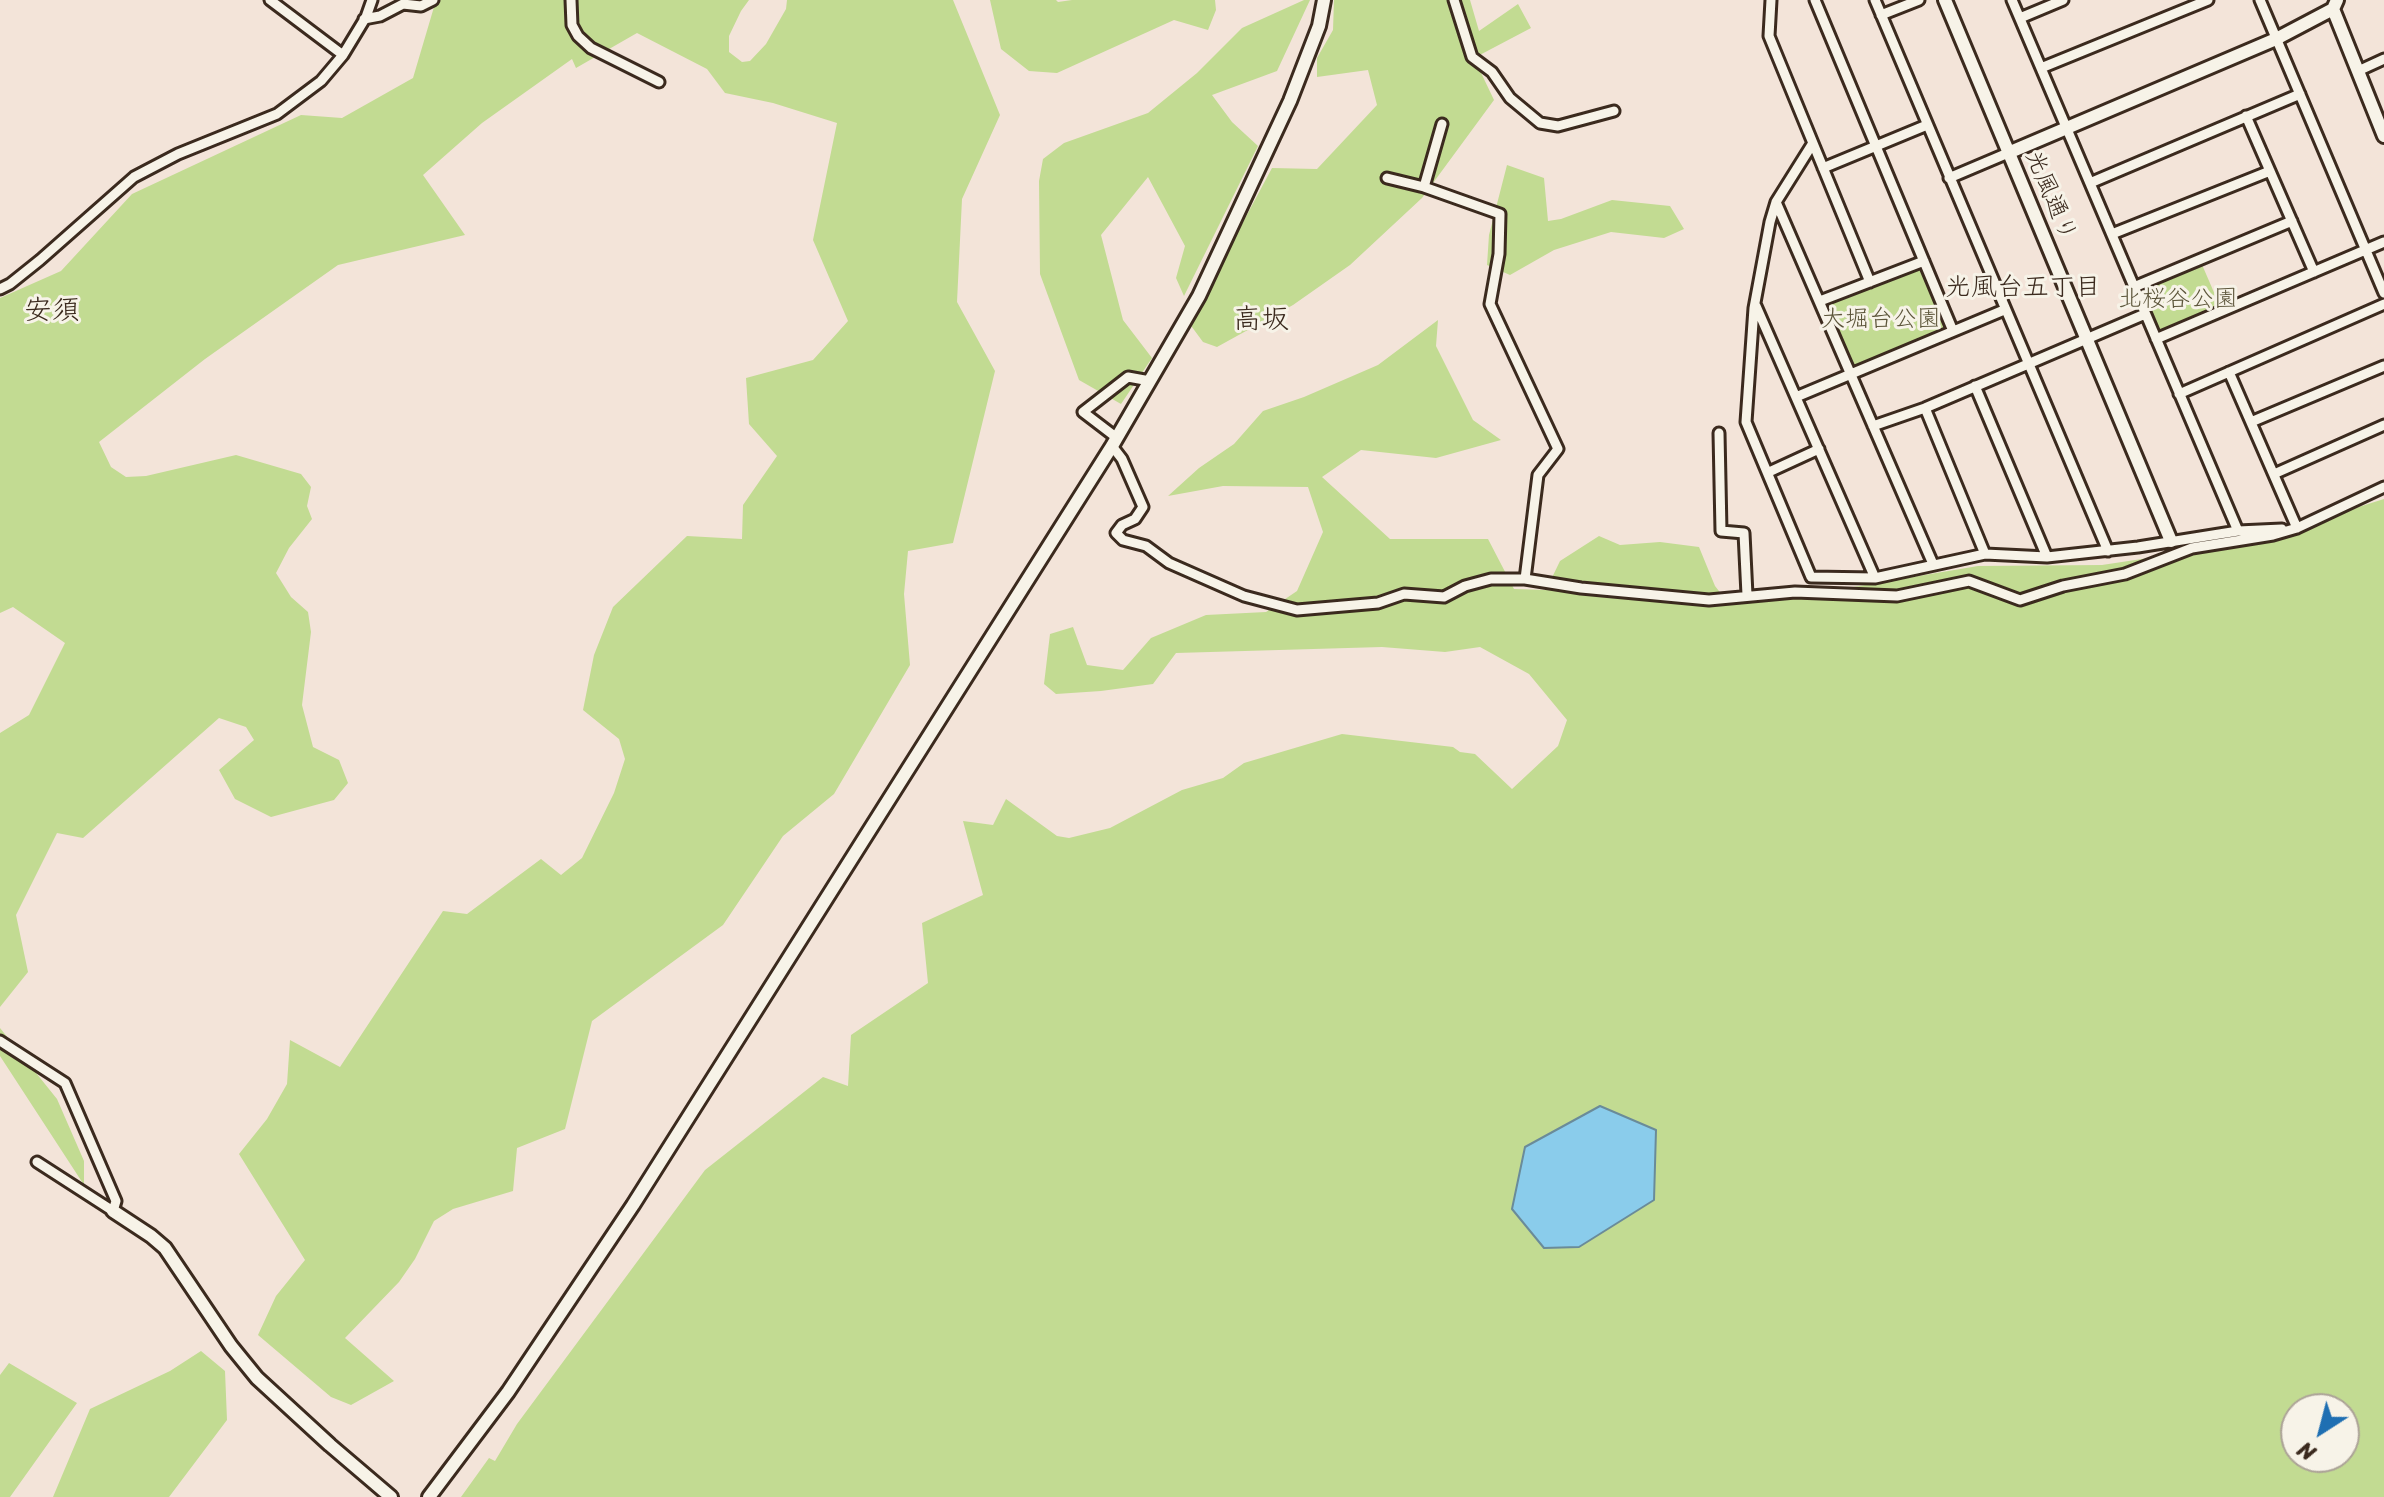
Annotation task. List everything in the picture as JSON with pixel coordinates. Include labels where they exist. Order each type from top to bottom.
[{"type":"street","points":[[270,0],[343,55]]},
{"type":"street","points":[[0,289],[40,260],[134,177],[178,154],[277,114],[321,81],[343,55],[372,0]]},
{"type":"street","points":[[364,19],[380,16],[403,4],[421,6],[433,0]]},
{"type":"street","points":[[571,0],[572,25],[578,36],[591,48],[659,82]]},
{"type":"street","points":[[429,1497],[508,1392],[633,1205],[1114,442],[1199,296],[1290,101],[1319,26],[1324,0]]},
{"type":"street","points":[[1454,0],[1472,57],[1492,72],[1510,98],[1540,123],[1558,126],[1614,111]]},
{"type":"street","points":[[1771,0],[1769,36],[1870,282]]},
{"type":"street","points":[[1815,0],[1953,331]]},
{"type":"street","points":[[1875,0],[2108,551]]},
{"type":"street","points":[[1881,15],[1919,0]]},
{"type":"street","name":"光風通り","points":[[1945,0],[2171,541]]},
{"type":"street","points":[[2012,0],[2238,531]]},
{"type":"street","points":[[2020,18],[2063,0]]},
{"type":"street","points":[[2260,0],[2384,293]]},
{"type":"street","points":[[2041,68],[2202,1]]},
{"type":"street","points":[[1949,178],[2276,39],[2335,5],[2384,136]]},
{"type":"street","points":[[2358,71],[2384,59]]},
{"type":"street","points":[[2090,183],[2300,94]]},
{"type":"street","points":[[2246,116],[2314,272]]},
{"type":"street","points":[[1424,187],[1442,124]]},
{"type":"street","points":[[1823,168],[1927,125]]},
{"type":"street","points":[[1813,143],[1776,202],[1755,303],[1746,422],[1811,577],[1875,578],[1985,554],[2047,557],[2238,531],[2297,528]]},
{"type":"street","points":[[2112,234],[2270,171]]},
{"type":"street","points":[[1387,178],[1424,187],[1500,214],[1499,254],[1490,304],[1558,449],[1538,475],[1525,579]]},
{"type":"street","points":[[1776,202],[1933,564]]},
{"type":"street","points":[[2134,287],[2292,221]]},
{"type":"street","points":[[2156,339],[2384,242]]},
{"type":"street","points":[[1820,301],[1924,261]]},
{"type":"street","points":[[1755,303],[1875,578]]},
{"type":"street","points":[[2179,394],[2384,304]]},
{"type":"street","points":[[1796,397],[2004,310]]},
{"type":"street","points":[[1873,426],[1925,408],[2145,314]]},
{"type":"street","points":[[2251,422],[2384,366]]},
{"type":"street","points":[[2229,372],[2297,528]]},
{"type":"street","points":[[1150,381],[1128,377],[1083,412],[1114,442],[1143,507],[1135,519],[1122,525],[1116,533],[1123,540],[1146,546],[1169,563],[1244,596],[1297,610],[1378,603],[1404,594],[1444,597],[1465,586],[1491,579],[1525,579],[1581,588],[1709,600],[1795,592],[1897,596],[1969,581],[2020,600],[2063,586],[2125,574],[2192,548],[2297,528],[2384,487]]},
{"type":"street","points":[[1975,386],[2047,557]]},
{"type":"street","points":[[1925,408],[1985,554]]},
{"type":"street","points":[[2274,474],[2384,425]]},
{"type":"street","points":[[1719,433],[1721,531],[1744,533],[1747,595]]},
{"type":"street","points":[[1769,472],[1819,449]]},
{"type":"street","points":[[0,1041],[65,1083],[116,1201],[113,1211]]},
{"type":"street","points":[[37,1162],[165,1248],[231,1346],[257,1378],[391,1497]]},
{"type":"green space","points":[[439,0],[749,0],[729,36],[729,52],[742,62],[750,61],[766,44],[786,9],[787,0],[953,0],[1000,115],[962,199],[957,302],[995,371],[953,543],[908,551],[904,594],[910,665],[834,794],[783,836],[723,925],[592,1021],[565,1129],[517,1148],[513,1191],[453,1209],[434,1221],[415,1259],[399,1282],[345,1338],[394,1381],[351,1405],[331,1397],[258,1335],[276,1296],[305,1260],[239,1154],[267,1119],[287,1084],[290,1040],[340,1067],[443,911],[467,914],[541,859],[561,875],[582,858],[614,793],[625,759],[619,739],[583,710],[594,655],[613,607],[687,536],[742,539],[743,505],[777,456],[749,424],[746,378],[813,360],[848,321],[813,240],[837,123],[773,103],[725,93],[707,69],[637,33],[576,68],[572,59],[482,123],[423,175],[465,235],[338,265],[205,359],[99,442],[111,467],[126,477],[146,476],[236,455],[301,474],[311,487],[307,506],[312,519],[289,548],[276,573],[291,597],[308,612],[311,632],[302,705],[313,747],[339,760],[348,783],[334,800],[271,817],[235,799],[219,770],[254,740],[246,727],[219,718],[83,838],[57,833],[16,915],[28,972],[0,1007],[0,733],[29,715],[65,643],[13,607],[0,613],[0,298],[61,271],[132,194],[301,115],[342,118],[413,78],[434,7]]},
{"type":"green space","points":[[990,0],[1215,0],[1216,10],[1208,30],[1174,20],[1057,73],[1029,71],[1001,49]]},
{"type":"green space","points":[[1310,0],[1277,71],[1212,95],[1232,122],[1258,146],[1184,296],[1176,278],[1185,246],[1148,177],[1101,235],[1123,320],[1152,358],[1121,404],[1079,380],[1040,274],[1039,181],[1043,159],[1064,143],[1148,113],[1197,73],[1242,28]]},
{"type":"green space","points":[[1334,0],[1470,0],[1479,31],[1518,4],[1531,28],[1474,58],[1494,100],[1422,198],[1350,265],[1293,305],[1217,347],[1203,342],[1189,323],[1272,168],[1317,169],[1377,105],[1368,70],[1317,77],[1317,58],[1333,30]]},
{"type":"green space","points":[[1507,165],[1544,178],[1548,221],[1612,200],[1670,206],[1684,229],[1664,238],[1611,232],[1554,250],[1510,275],[1487,265],[1489,235]]},
{"type":"green space","name":"北桜谷公園","points":[[2200,260],[2222,311],[2156,339],[2134,287]]},
{"type":"green space","name":"大堀台公園","points":[[1924,261],[1953,331],[1850,374],[1820,301]]},
{"type":"green space","points":[[1438,320],[1436,346],[1473,420],[1501,440],[1436,458],[1361,450],[1322,477],[1390,539],[1488,539],[1514,589],[1546,590],[1560,561],[1599,536],[1620,545],[1660,542],[1699,547],[1715,586],[1726,600],[1788,598],[1978,566],[2102,565],[2241,544],[2384,499],[2384,1497],[461,1497],[489,1458],[495,1461],[517,1424],[705,1170],[823,1077],[848,1086],[851,1035],[928,983],[922,923],[983,895],[963,821],[993,825],[1006,799],[1057,836],[1069,838],[1110,828],[1182,790],[1223,778],[1244,763],[1342,734],[1453,747],[1460,752],[1475,754],[1512,789],[1558,746],[1567,720],[1529,674],[1480,647],[1445,652],[1382,647],[1176,653],[1153,684],[1056,694],[1044,684],[1050,634],[1073,627],[1087,665],[1123,670],[1151,638],[1206,615],[1266,612],[1297,591],[1323,532],[1308,487],[1223,486],[1168,496],[1199,468],[1234,444],[1263,411],[1378,365]]},
{"type":"green space","points":[[0,1028],[57,1099],[84,1161],[84,1185],[0,1056]]},
{"type":"green space","points":[[201,1351],[225,1371],[227,1420],[169,1497],[53,1497],[90,1409],[170,1371]]},
{"type":"green space","points":[[9,1363],[77,1403],[10,1497],[0,1497],[0,1375]]},
{"type":"water","points":[[1600,1106],[1656,1130],[1654,1200],[1579,1247],[1544,1248],[1512,1209],[1525,1147]]},
{"type":"district","name":"光風台五丁目","points":[[2023,288]]},
{"type":"district","name":"安須","points":[[52,312]]},
{"type":"district","name":"高坂","points":[[1261,321]]}]
